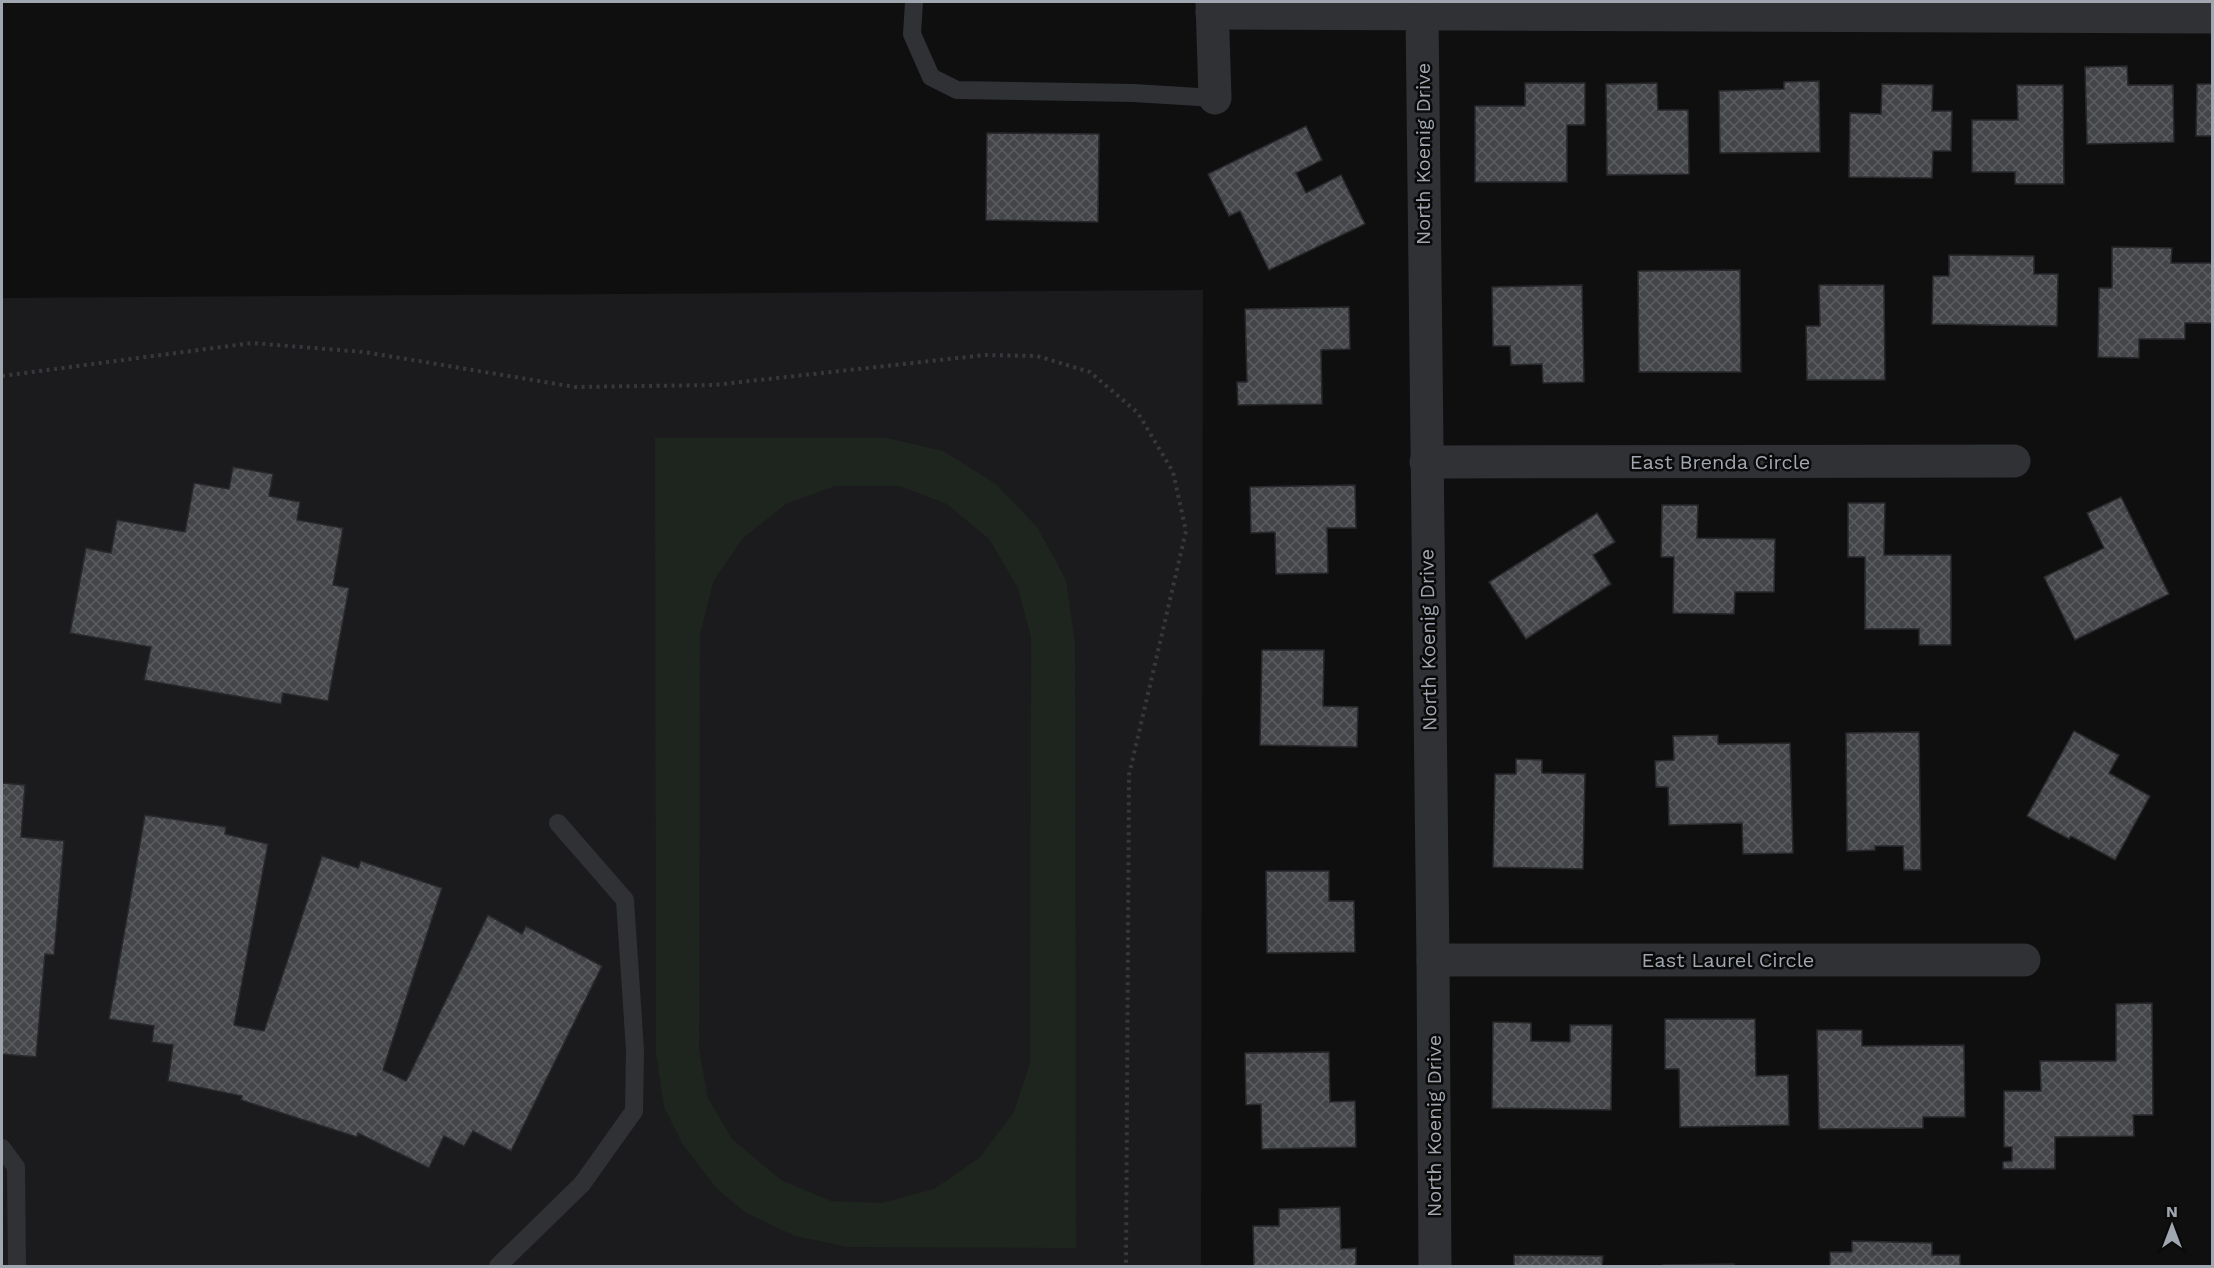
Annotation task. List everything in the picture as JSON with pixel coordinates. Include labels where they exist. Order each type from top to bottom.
[{"type":"street","points":[[1215,98],[1212,7],[1422,14],[2212,17]]},
{"type":"street","name":"North Koenig Drive","points":[[1422,14],[1435,1266]]},
{"type":"street","name":"East Brenda Circle","points":[[1426,462],[2014,461]]},
{"type":"street","name":"East Laurel Circle","points":[[1433,960],[2024,960]]},
{"type":"lane","points":[[914,2],[912,34],[931,77],[957,90],[1134,93],[1215,98]]},
{"type":"lane","points":[[498,1266],[582,1184],[634,1112],[635,1050],[625,900],[558,823]]},
{"type":"lane","points":[[2,1148],[16,1167],[17,1266]]},
{"type":"path","points":[[2,376],[252,344],[364,352],[575,387],[714,385],[985,355],[1037,356],[1090,372],[1138,413],[1173,472],[1186,531],[1129,775],[1126,1266]]},
{"type":"shaded area","points":[[1203,290],[1201,1266],[2,1266],[2,298]]},
{"type":"shaded area","points":[[655,438],[887,438],[943,451],[996,484],[1037,527],[1066,580],[1075,643],[1076,1248],[848,1247],[795,1236],[746,1213],[717,1189],[683,1145],[664,1107],[656,1053]],"holes":[[[835,486],[899,486],[947,504],[989,539],[1018,588],[1031,637],[1030,1064],[1014,1112],[979,1158],[934,1189],[881,1203],[831,1201],[781,1180],[732,1139],[708,1098],[699,1049],[700,634],[714,580],[743,538],[786,504]]]},
{"type":"building","points":[[2127,66],[2128,85],[2173,85],[2174,142],[2087,144],[2085,67]]},
{"type":"building","points":[[1819,81],[1820,152],[1720,153],[1719,91],[1784,89],[1784,82]]},
{"type":"building","points":[[1525,83],[1585,83],[1585,125],[1567,125],[1567,182],[1475,182],[1475,106],[1525,106]]},
{"type":"building","points":[[1657,83],[1658,110],[1688,110],[1689,174],[1607,175],[1606,84]]},
{"type":"building","points":[[1882,84],[1933,85],[1932,111],[1952,111],[1951,151],[1933,151],[1932,178],[1849,177],[1850,113],[1881,114]]},
{"type":"building","points":[[2197,84],[2212,84],[2212,136],[2196,136]]},
{"type":"building","points":[[2017,85],[2063,85],[2064,184],[2015,184],[2015,172],[1972,172],[1972,120],[2018,120]]},
{"type":"building","points":[[1306,126],[1322,160],[1296,173],[1306,193],[1341,175],[1365,224],[1269,270],[1240,211],[1229,216],[1208,174]]},
{"type":"building","points":[[987,133],[1099,134],[1098,222],[986,220]]},
{"type":"building","points":[[2112,247],[2172,248],[2171,263],[2212,263],[2212,323],[2185,323],[2185,339],[2139,339],[2139,358],[2098,357],[2099,288],[2112,288]]},
{"type":"building","points":[[1949,255],[2034,256],[2034,274],[2058,274],[2057,326],[1932,324],[1933,276],[1949,276]]},
{"type":"building","points":[[1740,270],[1741,372],[1639,372],[1638,271]]},
{"type":"building","points":[[1582,285],[1584,382],[1543,383],[1542,364],[1511,365],[1510,346],[1493,346],[1492,287]]},
{"type":"building","points":[[1819,285],[1884,285],[1885,380],[1807,380],[1806,326],[1820,326]]},
{"type":"building","points":[[1349,307],[1350,349],[1321,350],[1322,404],[1238,405],[1237,382],[1247,382],[1245,309]]},
{"type":"building","points":[[233,467],[273,474],[269,496],[300,502],[297,520],[343,528],[333,585],[349,588],[328,701],[283,693],[281,704],[144,680],[151,647],[70,633],[86,548],[111,553],[117,520],[185,532],[194,483],[229,489]]},
{"type":"building","points":[[1355,485],[1356,528],[1327,528],[1328,573],[1276,574],[1275,532],[1251,533],[1250,487]]},
{"type":"building","points":[[2121,497],[2169,594],[2075,640],[2044,577],[2104,548],[2087,513]]},
{"type":"building","points":[[1848,503],[1885,503],[1884,555],[1951,555],[1951,645],[1919,645],[1919,629],[1865,629],[1865,557],[1848,557]]},
{"type":"building","points":[[1662,505],[1698,505],[1697,538],[1775,539],[1774,592],[1735,592],[1734,614],[1673,613],[1674,557],[1661,557]]},
{"type":"building","points":[[1597,513],[1615,542],[1593,555],[1611,584],[1526,639],[1489,582]]},
{"type":"building","points":[[1262,650],[1324,650],[1323,706],[1358,707],[1357,747],[1260,745]]},
{"type":"building","points":[[2074,731],[2119,755],[2109,773],[2150,796],[2115,860],[2027,816]]},
{"type":"building","points":[[1919,732],[1921,870],[1904,870],[1903,846],[1875,846],[1875,850],[1847,851],[1846,733]]},
{"type":"building","points":[[1718,735],[1718,744],[1790,743],[1793,853],[1743,854],[1742,823],[1669,825],[1668,787],[1656,787],[1655,761],[1674,760],[1673,736]]},
{"type":"building","points":[[1516,759],[1542,760],[1542,773],[1585,774],[1583,869],[1493,867],[1495,774],[1516,774]]},
{"type":"building","points":[[2,783],[25,785],[21,837],[64,841],[54,955],[45,954],[36,1057],[2,1054]]},
{"type":"building","points":[[145,815],[226,827],[225,834],[268,844],[234,1025],[264,1031],[322,856],[358,868],[361,861],[442,888],[383,1070],[406,1081],[488,915],[522,934],[526,926],[602,966],[511,1151],[473,1131],[464,1146],[444,1136],[429,1168],[358,1133],[357,1137],[241,1100],[242,1096],[168,1081],[173,1045],[152,1042],[154,1026],[109,1019]]},
{"type":"building","points":[[1266,871],[1329,871],[1329,901],[1354,901],[1355,952],[1267,953]]},
{"type":"building","points":[[2152,1003],[2153,1115],[2133,1115],[2134,1136],[2055,1137],[2055,1169],[2003,1169],[2003,1162],[2012,1161],[2012,1147],[2004,1147],[2004,1091],[2041,1091],[2040,1061],[2116,1061],[2116,1004]]},
{"type":"building","points":[[1665,1019],[1755,1019],[1756,1076],[1788,1075],[1789,1125],[1680,1127],[1679,1069],[1665,1069]]},
{"type":"building","points":[[1493,1022],[1531,1023],[1531,1041],[1570,1042],[1570,1025],[1612,1025],[1611,1110],[1492,1108]]},
{"type":"building","points":[[1817,1030],[1862,1030],[1862,1046],[1964,1045],[1965,1117],[1923,1117],[1923,1128],[1819,1129]]},
{"type":"building","points":[[1329,1052],[1330,1102],[1355,1101],[1356,1147],[1262,1149],[1261,1104],[1246,1105],[1245,1053]]},
{"type":"building","points":[[1340,1207],[1341,1249],[1356,1248],[1356,1266],[1254,1266],[1253,1226],[1279,1226],[1279,1209]]},
{"type":"building","points":[[1852,1241],[1932,1243],[1932,1255],[1960,1255],[1960,1266],[1830,1266],[1830,1252],[1852,1252]]},
{"type":"building","points":[[1514,1255],[1603,1256],[1602,1266],[1514,1266]]},
{"type":"building","points":[[1734,1264],[1734,1266],[1663,1266],[1663,1265]]}]
